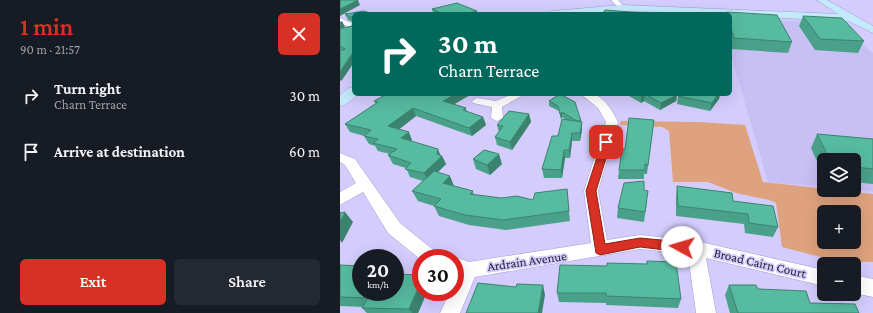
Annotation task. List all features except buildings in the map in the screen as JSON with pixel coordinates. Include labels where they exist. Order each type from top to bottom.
[{"type":"street","points":[[614,0],[622,8]]},
{"type":"street","points":[[821,0],[873,30]]},
{"type":"street","points":[[591,12],[622,8],[714,12]]},
{"type":"street","points":[[732,13],[852,18]]},
{"type":"street","points":[[340,20],[352,26]]},
{"type":"street","points":[[862,25],[864,30],[873,38]]},
{"type":"street","points":[[344,31],[352,28]]},
{"type":"street","points":[[340,102],[352,93]]},
{"type":"street","points":[[477,101],[497,105],[516,96]]},
{"type":"street","points":[[590,96],[597,99],[609,114],[612,122],[591,191],[600,250]]},
{"type":"street","points":[[497,105],[497,118]]},
{"type":"street","points":[[340,157],[350,162],[394,228],[420,249]]},
{"type":"street","points":[[340,199],[365,184]]},
{"type":"street","name":"Broad Cairn Court","points":[[600,250],[640,242],[696,248],[817,276]]},
{"type":"street","points":[[696,248],[706,313]]},
{"type":"street","name":"Ardrain Avenue","points":[[464,268],[600,250]]},
{"type":"street","points":[[861,285],[873,288]]},
{"type":"street","points":[[450,313],[453,301]]},
{"type":"shaded area","points":[[732,18],[818,22],[840,26],[873,53],[873,192],[861,191],[861,153],[817,153],[817,186],[768,182],[732,58]]},
{"type":"shaded area","points":[[621,121],[699,122],[745,125],[763,182],[817,188],[817,197],[861,197],[861,193],[873,194],[873,262],[861,263],[861,257],[820,257],[782,247],[776,203],[769,200],[736,193],[708,182],[673,182],[669,131],[662,127],[620,125]]},
{"type":"route","points":[[606,142],[591,191],[600,250],[640,242],[682,247]]}]
